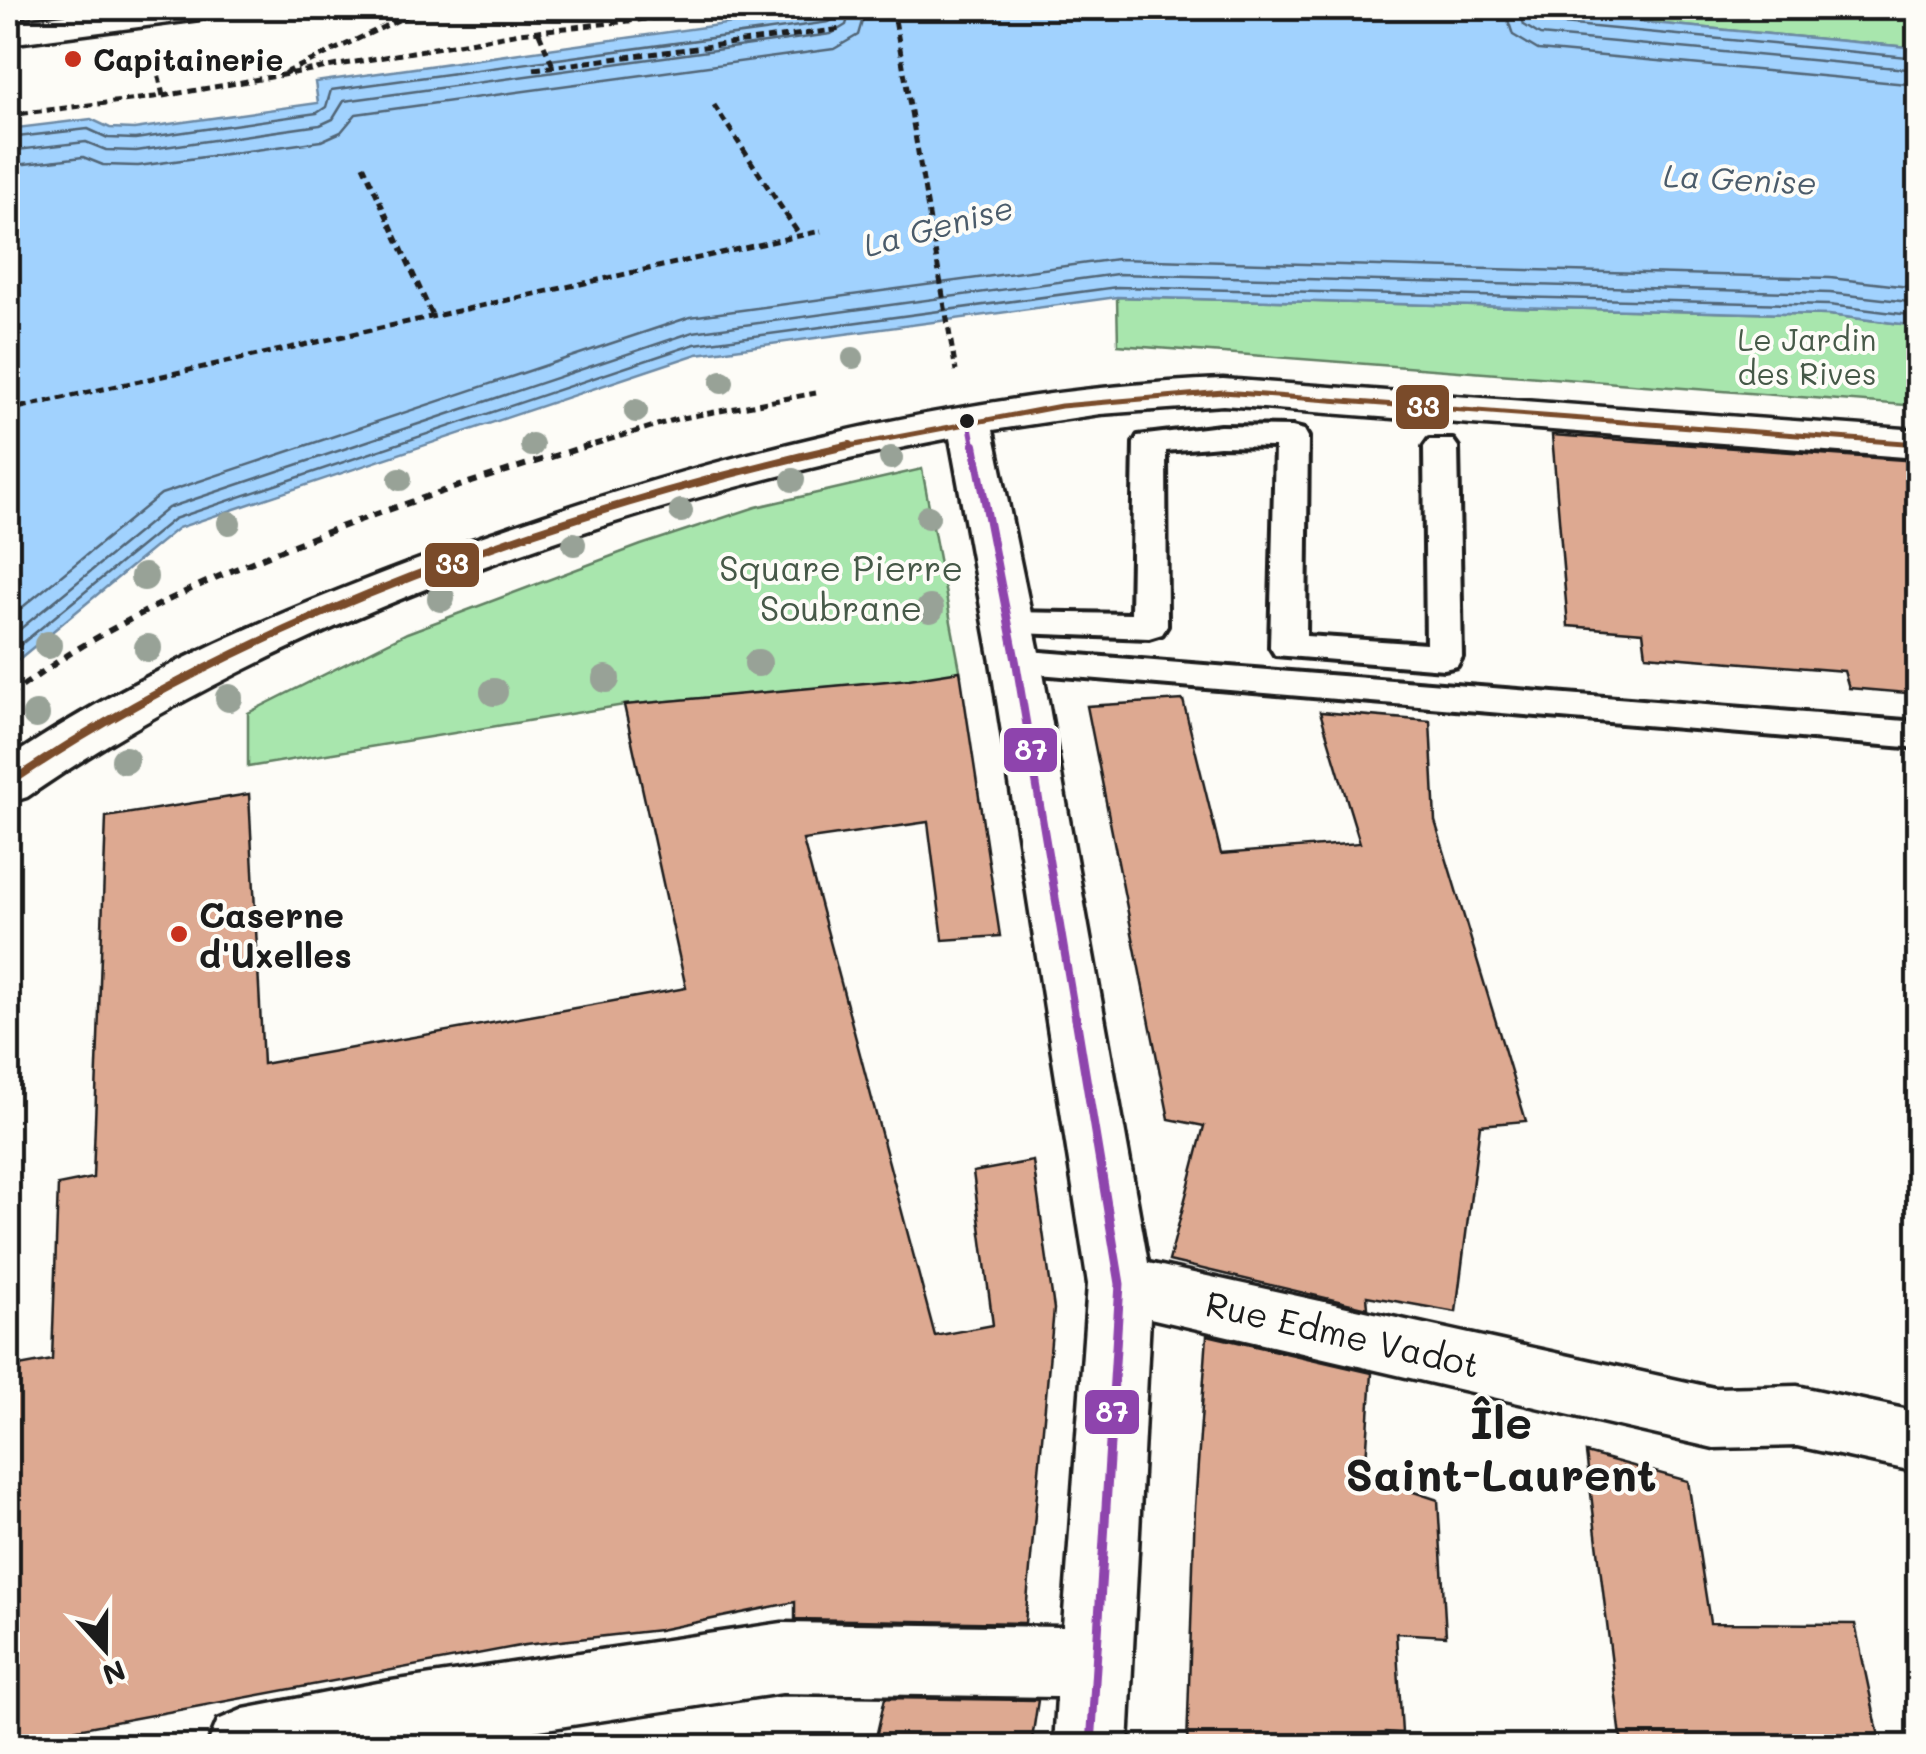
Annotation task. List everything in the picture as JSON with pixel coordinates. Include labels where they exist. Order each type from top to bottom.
[{"type":"street","points":[[8,34],[200,8]]},
{"type":"street","points":[[8,784],[44,757],[198,672],[330,610],[539,531],[755,466],[1031,407],[1122,396],[1223,392],[1918,444]]},
{"type":"street","points":[[968,421],[1012,643],[1120,1284],[1091,1746]]},
{"type":"street","name":"Rue Edme Vadot","points":[[1120,1284],[1714,1418],[1796,1416],[1918,1442]]},
{"type":"street","points":[[244,1746],[378,1719],[782,1658],[1094,1662]]},
{"type":"lane","points":[[1012,643],[1149,626],[1150,443],[1220,436],[1292,437],[1288,646],[1444,657],[1440,447]]},
{"type":"lane","points":[[1012,643],[1918,735]]},
{"type":"path","points":[[270,79],[424,8]]},
{"type":"path","points":[[8,115],[270,79],[520,32],[540,33],[653,16],[746,8]]},
{"type":"path","points":[[894,8],[949,346]]},
{"type":"path","points":[[534,69],[842,30]]},
{"type":"path","points":[[540,33],[553,66]]},
{"type":"path","points":[[714,106],[800,236]]},
{"type":"path","points":[[363,165],[432,317]]},
{"type":"path","points":[[8,393],[9,409],[822,231]]},
{"type":"green space","points":[[1491,8],[1918,8],[1918,48]]},
{"type":"green space","name":"Le Jardin des Rives","points":[[1117,297],[1829,315],[1918,326],[1918,406],[1118,345]]},
{"type":"green space","name":"Square Pierre Soubrane","points":[[922,469],[961,675],[624,705],[248,767],[248,713],[407,633],[641,545],[756,507]]},
{"type":"water","name":"La Genise","points":[[908,8],[1491,8],[1918,48],[1918,326],[1829,315],[1117,297],[697,354],[178,528],[8,668],[8,129],[91,119],[110,128],[134,129],[318,103],[315,82],[789,15]]},
{"type":"building","points":[[1552,435],[1918,461],[1918,694],[1849,688],[1844,671],[1646,655],[1643,632],[1568,626]]},
{"type":"building","points":[[960,671],[1000,936],[943,940],[928,822],[803,840],[935,1336],[993,1325],[973,1172],[1033,1161],[1054,1309],[1025,1623],[795,1619],[795,1602],[659,1630],[525,1645],[8,1742],[8,1368],[52,1360],[58,1185],[93,1178],[106,817],[249,794],[263,1064],[686,988],[624,705]]},
{"type":"building","points":[[1183,700],[1221,854],[1360,843],[1320,712],[1430,721],[1435,821],[1526,1121],[1480,1125],[1456,1312],[1367,1296],[1368,1308],[1169,1261],[1204,1126],[1169,1119],[1087,706]]},
{"type":"building","points":[[1207,1335],[1372,1373],[1365,1476],[1438,1500],[1446,1636],[1396,1633],[1402,1733],[1386,1732],[1387,1746],[1187,1746],[1195,1507]]},
{"type":"building","points":[[1586,1453],[1688,1481],[1710,1623],[1855,1624],[1881,1746],[1622,1746]]},
{"type":"building","points":[[885,1698],[1038,1700],[1031,1746],[874,1746]]},
{"type":"transit line","name":"33","points":[[8,784],[107,720],[212,664],[432,572],[606,511],[723,477],[983,418],[1100,401],[1223,392],[1918,444]]},
{"type":"transit line","name":"87","points":[[969,421],[1016,662],[1120,1284],[1091,1746]]},
{"type":"place","name":"Capitainerie","points":[[73,59]]},
{"type":"place","name":"Caserne d'Uxelles","points":[[179,934]]},
{"type":"district","name":"Île Saint-Laurent","points":[[1501,1447]]}]
